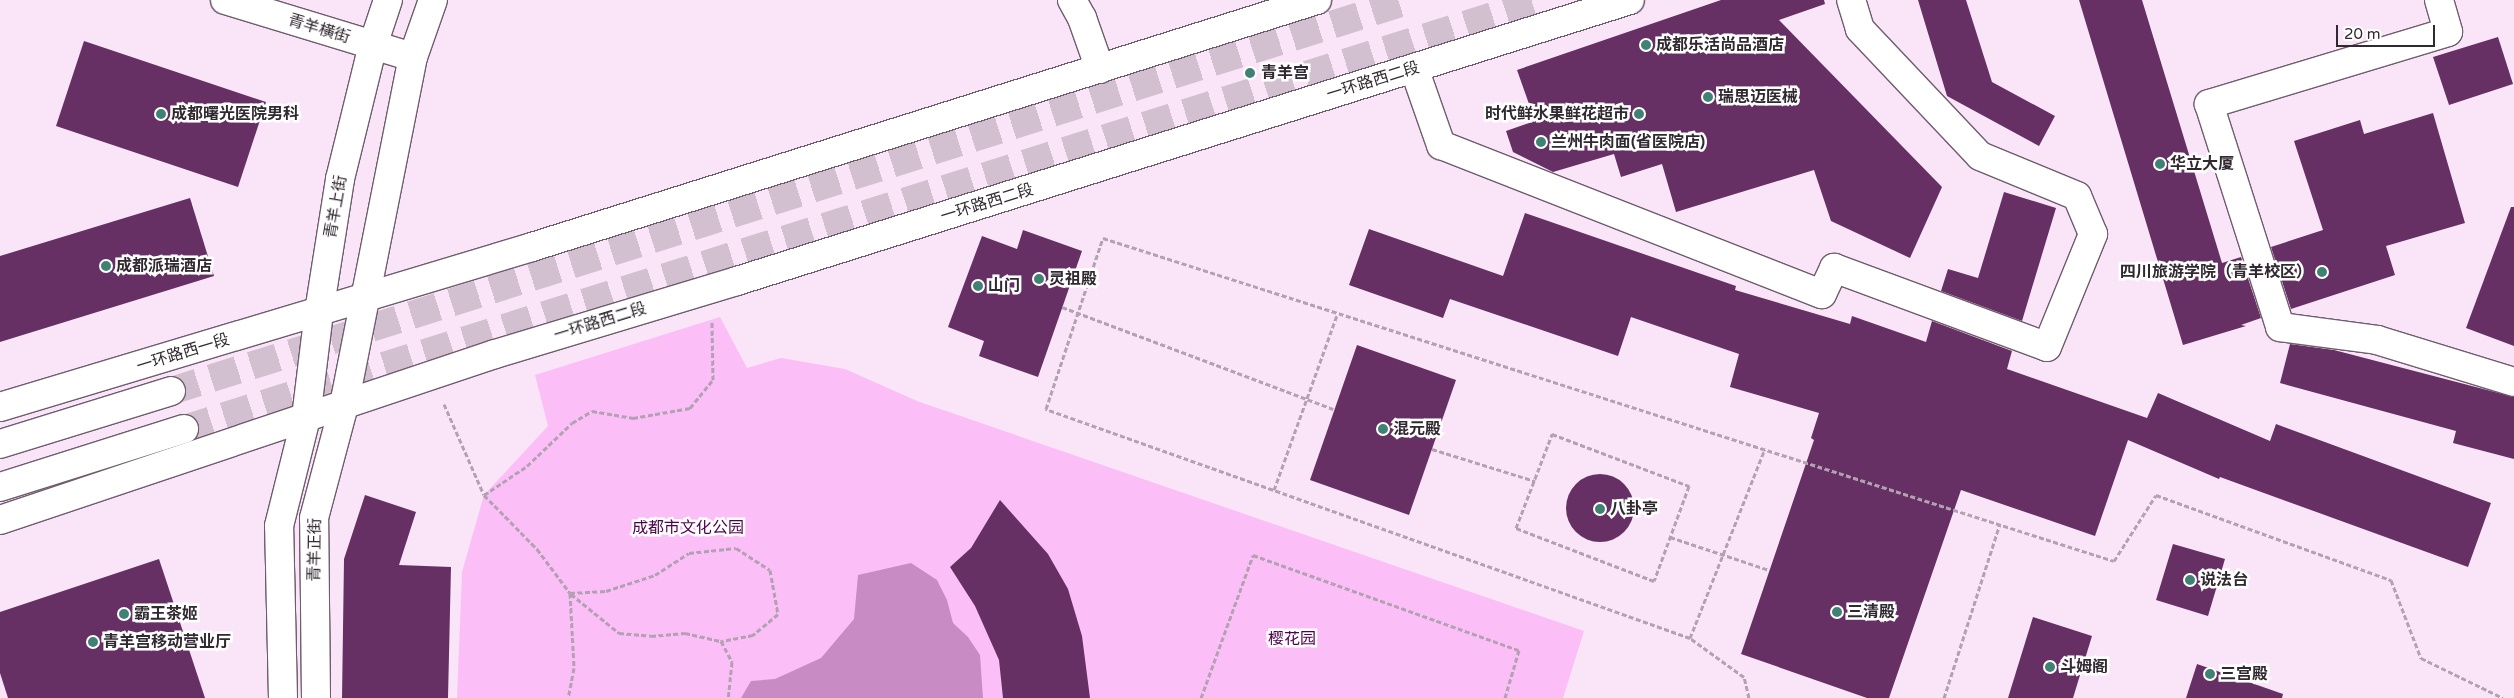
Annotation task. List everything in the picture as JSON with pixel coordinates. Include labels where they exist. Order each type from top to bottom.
[{"type":"main road","name":"青羊横街","points":[[225,0],[413,58]]},
{"type":"main road","name":"青羊上街","points":[[306,418],[318,312],[340,179],[373,46],[388,0]]},
{"type":"main road","points":[[0,520],[344,405],[413,58],[433,0]]},
{"type":"main road","points":[[1072,0],[1082,18],[1100,68]]},
{"type":"main road","points":[[366,298],[1317,0]]},
{"type":"main road","name":"一环路西二段","points":[[344,405],[431,376],[1630,0]]},
{"type":"main road","points":[[1414,68],[1441,145],[1822,294],[1834,268],[2046,347],[2093,234],[2077,196],[1980,156],[1860,29],[1851,0]]},
{"type":"main road","points":[[2439,0],[2448,32],[2209,104],[2280,327],[2377,340],[2514,382]]},
{"type":"main road","name":"一环路西一段","points":[[0,407],[366,298]]},
{"type":"main road","points":[[0,444],[171,391]]},
{"type":"main road","name":"青羊正街","points":[[316,698],[314,518],[344,405]]},
{"type":"main road","name":"青羊正街","points":[[283,698],[279,526],[306,418]]},
{"type":"main road","points":[[0,487],[184,429]]},
{"type":"path","points":[[1749,698],[1744,677],[1690,638],[1046,409],[1103,238],[1337,316],[1765,449],[2114,561],[2156,495],[2391,580],[2421,658],[2503,698]]},
{"type":"path","points":[[484,495],[527,466],[572,423],[592,411],[633,418],[690,408],[713,380],[711,289]]},
{"type":"path","points":[[1062,307],[1334,409]]},
{"type":"path","points":[[1274,490],[1337,316]]},
{"type":"path","points":[[431,376],[484,495],[537,549],[570,593],[619,633],[651,636],[685,633],[721,641],[753,635],[778,614],[770,570],[736,548],[689,552],[655,575],[606,592],[570,593]]},
{"type":"path","points":[[1552,434],[1689,486],[1670,537],[1654,580],[1516,528],[1552,434]]},
{"type":"path","points":[[1432,449],[1534,480]]},
{"type":"path","points":[[1690,638],[1765,449]]},
{"type":"path","points":[[1944,698],[2000,524]]},
{"type":"path","points":[[1670,537],[1724,552],[1769,570]]},
{"type":"path","points":[[1201,698],[1253,555],[1520,650],[1505,698]]},
{"type":"path","points":[[568,698],[574,668],[570,593]]},
{"type":"path","points":[[721,641],[732,662],[728,698]]},
{"type":"green space","name":"成都市文化公园","points":[[720,317],[747,368],[781,358],[845,369],[917,401],[1584,631],[1563,698],[457,698],[462,572],[484,495],[548,426],[535,375]]},
{"type":"shaded area","points":[[911,563],[937,580],[947,600],[953,623],[968,637],[980,655],[983,698],[741,698],[751,681],[775,679],[821,658],[854,619],[858,575]]},
{"type":"building","points":[[1721,0],[1824,0],[1825,4],[1779,20],[1942,187],[1910,258],[1831,221],[1814,170],[1676,212],[1662,164],[1621,177],[1614,154],[1553,172],[1513,152],[1506,131],[1535,121],[1517,70]]},
{"type":"building","points":[[1918,0],[1966,0],[1992,82],[2055,116],[2039,146],[1947,96]]},
{"type":"building","name":"华立大厦","points":[[2079,0],[2142,0],[2222,263],[2241,257],[2261,318],[2241,325],[2246,326],[2183,345]]},
{"type":"building","points":[[2498,37],[2513,84],[2449,105],[2433,57]]},
{"type":"building","name":"成都曙光医院男科","points":[[84,41],[266,102],[238,187],[56,126]]},
{"type":"building","points":[[2433,113],[2465,223],[2386,246],[2395,275],[2291,309],[2271,247],[2323,230],[2294,141],[2360,120],[2364,134]]},
{"type":"building","points":[[2004,192],[2056,208],[2022,321],[1941,291],[1948,269],[1978,278]]},
{"type":"building","name":"成都派瑞酒店","points":[[190,198],[214,276],[0,342],[0,256]]},
{"type":"building","points":[[2511,207],[2514,207],[2514,346],[2466,328]]},
{"type":"building","points":[[1525,213],[1736,286],[1735,290],[1850,324],[1852,316],[1926,342],[1932,321],[2012,351],[2007,369],[2147,418],[2158,393],[2270,441],[2276,424],[2491,503],[2468,567],[2220,477],[2219,479],[2128,440],[2095,536],[1961,490],[1889,698],[1867,698],[1741,654],[1814,440],[1811,438],[1819,413],[1730,387],[1739,354],[1631,317],[1618,356],[1450,299],[1443,318],[1349,285],[1369,229],[1503,276]]},
{"type":"building","name":"灵祖殿","points":[[1023,230],[1082,251],[1038,377],[979,356],[984,341],[948,327],[982,236],[1017,249]]},
{"type":"building","points":[[2290,344],[2334,350],[2514,397],[2514,459],[2453,443],[2456,431],[2280,383]]},
{"type":"building","name":"混元殿","points":[[1357,345],[1456,380],[1409,515],[1310,480]]},
{"type":"building","name":"八卦亭","points":[[1600,474],[1613,477],[1624,484],[1631,495],[1634,508],[1631,521],[1624,532],[1613,539],[1600,542],[1587,539],[1576,532],[1569,521],[1566,508],[1569,495],[1576,484],[1587,477]]},
{"type":"building","points":[[365,495],[416,512],[399,565],[451,567],[448,698],[342,698],[344,559]]},
{"type":"building","points":[[1000,500],[1048,554],[1068,589],[1082,636],[1090,698],[1003,698],[999,660],[975,606],[950,567],[971,548]]},
{"type":"building","name":"说法台","points":[[2173,544],[2225,559],[2208,616],[2156,600]]},
{"type":"building","name":"青羊宫移动营业厅","points":[[159,559],[205,698],[8,698],[0,673],[0,612]]},
{"type":"building","name":"斗姆阁","points":[[2033,617],[2092,636],[2073,698],[2008,698]]},
{"type":"building","name":"三宫殿","points":[[2197,664],[2283,694],[2282,698],[2186,698]]},
{"type":"tunnel","points":[[171,391],[1410,0]]},
{"type":"tunnel","points":[[184,429],[1544,0]]},
{"type":"place","name":"成都乐活尚品酒店","points":[[1646,45]]},
{"type":"place","name":"青羊宫","points":[[1250,73]]},
{"type":"place","name":"瑞思迈医械","points":[[1708,97]]},
{"type":"place","name":"成都曙光医院男科","points":[[161,114]]},
{"type":"place","name":"时代鲜水果鲜花超市","points":[[1639,114]]},
{"type":"place","name":"兰州牛肉面(省医院店)","points":[[1541,142]]},
{"type":"place","name":"华立大厦","points":[[2160,164]]},
{"type":"place","name":"成都派瑞酒店","points":[[106,266]]},
{"type":"place","name":"四川旅游学院（青羊校区）","points":[[2322,272]]},
{"type":"place","name":"灵祖殿","points":[[1039,279]]},
{"type":"place","name":"山门","points":[[978,286]]},
{"type":"place","name":"混元殿","points":[[1383,429]]},
{"type":"place","name":"八卦亭","points":[[1600,509]]},
{"type":"place","name":"说法台","points":[[2190,580]]},
{"type":"place","name":"三清殿","points":[[1837,612]]},
{"type":"place","name":"霸王茶姬","points":[[124,614]]},
{"type":"place","name":"青羊宫移动营业厅","points":[[93,642]]},
{"type":"place","name":"斗姆阁","points":[[2050,667]]},
{"type":"place","name":"三宫殿","points":[[2210,674]]},
{"type":"park label","name":"樱花园","points":[[1292,639]]}]
